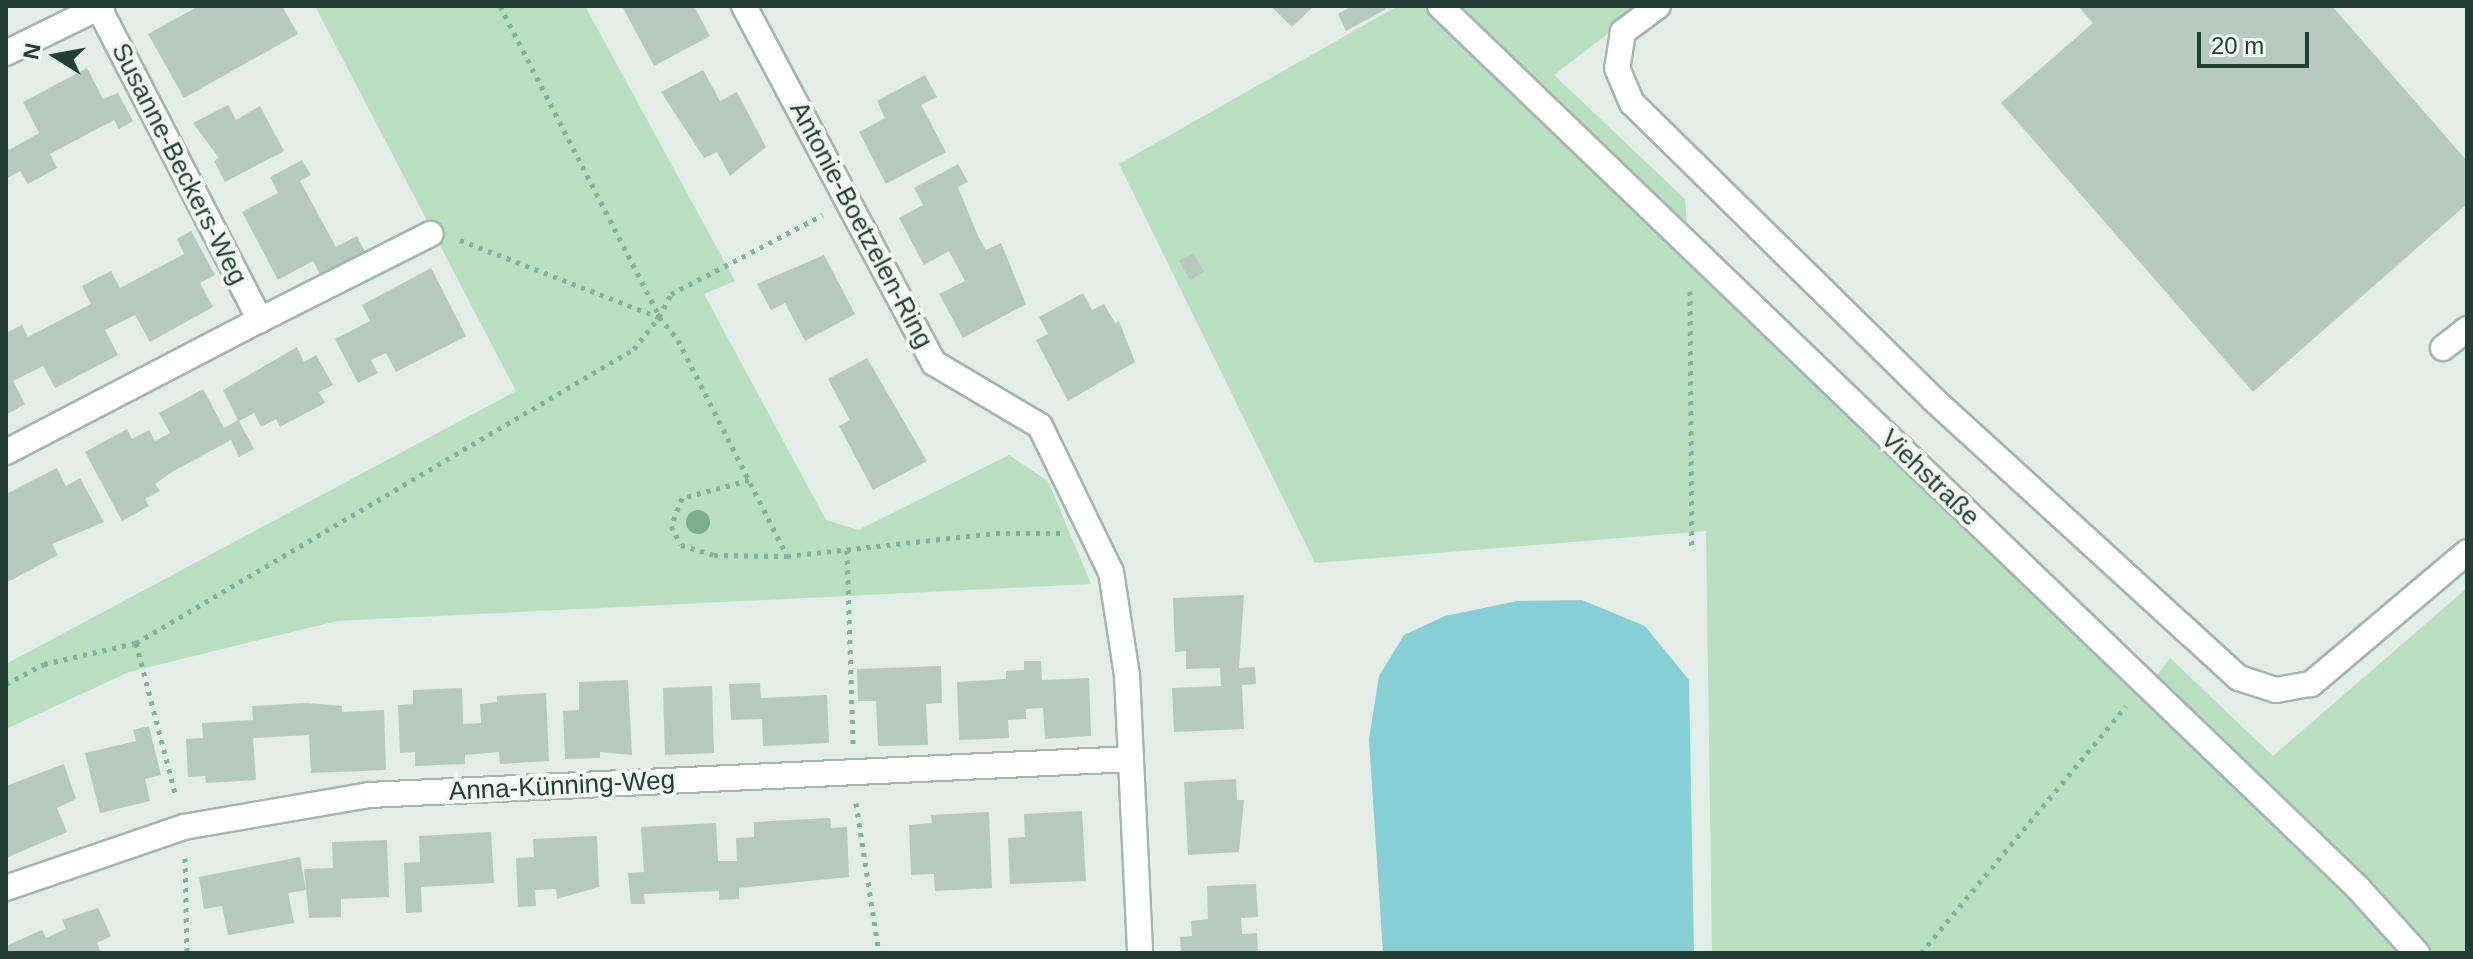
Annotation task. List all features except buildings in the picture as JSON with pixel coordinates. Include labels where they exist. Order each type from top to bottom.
[{"type":"street","name":"Antonie-Boetzelen-Ring","points":[[744,6],[934,363],[1040,426],[1094,533],[1116,599],[1131,759],[1140,953]]},
{"type":"street","name":"Viehstraße","points":[[1440,6],[2358,888],[2417,953]]},
{"type":"street","points":[[1658,6],[1623,32],[1617,68],[1632,103],[1933,399],[2239,678],[2276,690],[2311,684],[2467,552]]},
{"type":"street","points":[[6,53],[100,7]]},
{"type":"street","name":"Susanne-Beckers-Weg","points":[[100,7],[260,320]]},
{"type":"street","points":[[6,452],[430,234]]},
{"type":"street","points":[[2443,348],[2467,329]]},
{"type":"street","name":"Anna-Künning-Weg","points":[[6,888],[184,827],[369,795],[1131,759]]},
{"type":"path","points":[[500,6],[659,317],[678,340],[787,556]]},
{"type":"path","points":[[6,684],[44,664],[136,643],[634,349],[659,317],[671,294],[848,202]]},
{"type":"path","points":[[430,234],[436,230],[659,317]]},
{"type":"path","points":[[1690,280],[1692,546]]},
{"type":"path","points":[[749,480],[682,498],[671,526],[681,545],[714,555],[787,556],[996,533],[1094,533]]},
{"type":"path","points":[[1921,953],[2144,684]]},
{"type":"green space","points":[[315,6],[585,6],[735,281],[704,294],[826,520],[858,530],[1009,455],[1048,481],[1091,584],[337,621],[129,672],[6,729],[6,664],[516,391]]},
{"type":"green space","points":[[1398,6],[1644,6],[1554,75],[1685,199],[1690,265],[2143,694],[2170,658],[2273,756],[2467,588],[2467,953],[1712,953],[1706,531],[1315,563],[1119,164]]},
{"type":"water","points":[[1582,600],[1645,626],[1689,680],[1694,953],[1383,953],[1369,739],[1379,676],[1404,635],[1445,616],[1517,601]]}]
